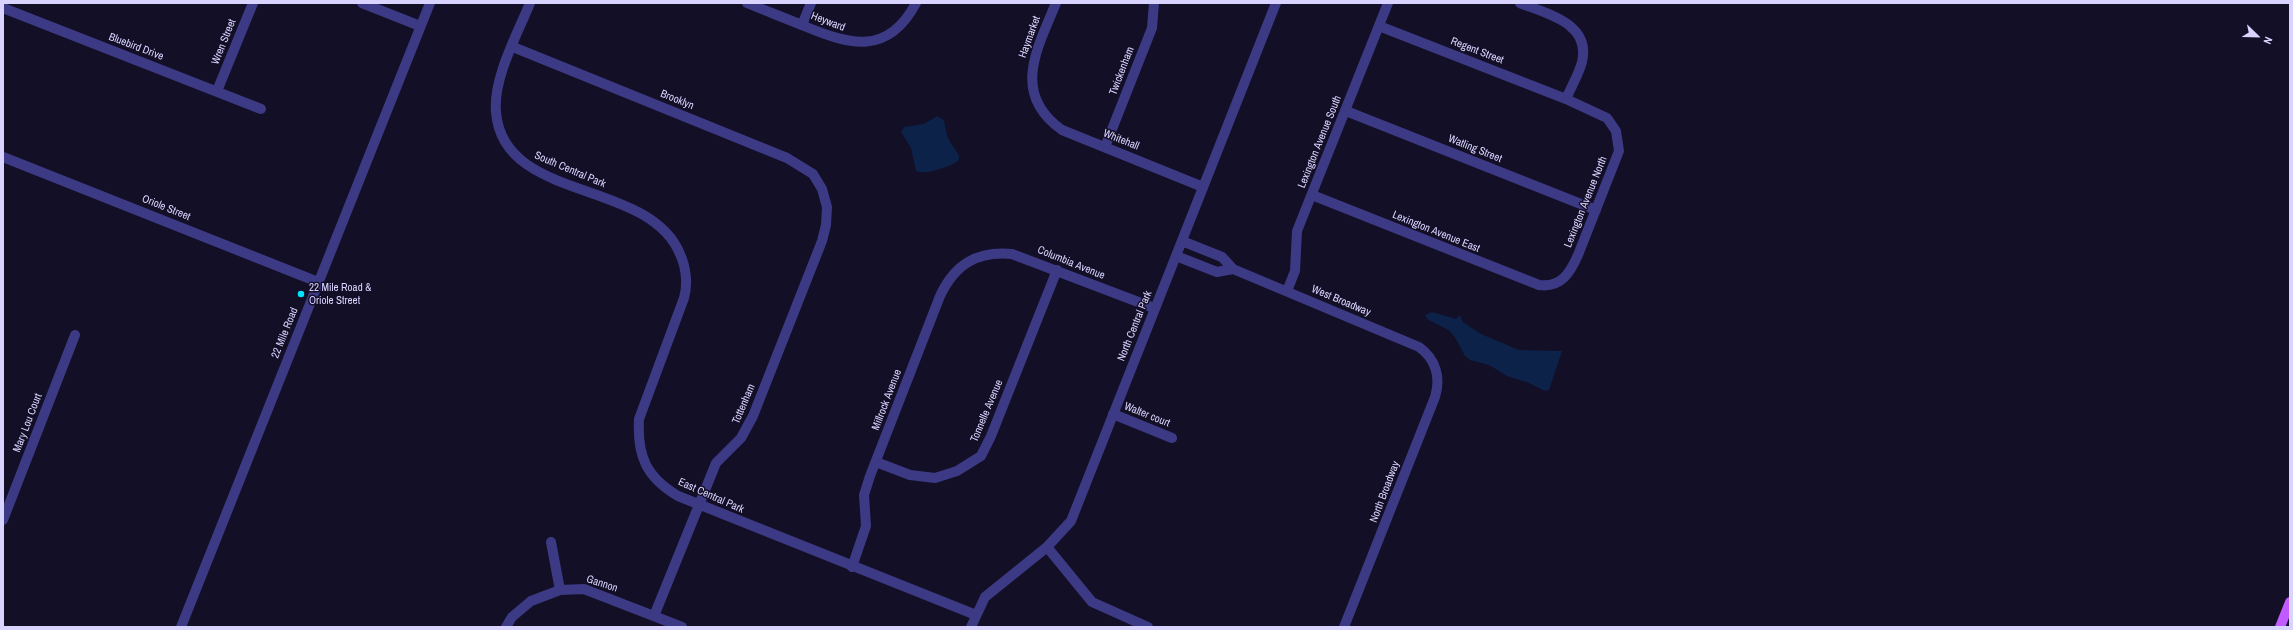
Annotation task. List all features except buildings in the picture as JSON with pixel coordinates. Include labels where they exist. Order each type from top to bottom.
[{"type":"main road","points":[[2280,627],[2290,602]]},
{"type":"street","name":"Wren Street","points":[[217,91],[253,3]]},
{"type":"street","points":[[362,3],[420,26]]},
{"type":"street","name":"22 Mile Road","points":[[181,627],[430,3]]},
{"type":"street","name":"South Central Park","points":[[530,3],[499,82],[496,105],[499,128],[511,151],[537,171],[632,209],[656,222],[676,243],[683,260]]},
{"type":"street","name":"Heyward","points":[[747,3],[843,41],[864,43],[878,39],[898,28],[909,17],[916,3]]},
{"type":"street","points":[[802,25],[811,3]]},
{"type":"street","name":"Haymarket","points":[[1038,104],[1032,83],[1032,65],[1056,3]]},
{"type":"street","name":"Twickenham","points":[[1105,147],[1152,28],[1154,3]]},
{"type":"street","name":"North Central Park","points":[[971,627],[976,615],[991,591],[1047,547],[1071,520],[1276,3]]},
{"type":"street","name":"Lexington Avenue South","points":[[1287,291],[1295,271],[1297,231],[1388,3]]},
{"type":"street","points":[[1520,3],[1565,21],[1576,30],[1582,48],[1582,62],[1566,99]]},
{"type":"street","name":"Bluebird Drive","points":[[3,8],[260,109]]},
{"type":"street","name":"Regent Street","points":[[1379,26],[1566,99]]},
{"type":"street","name":"Brooklyn","points":[[513,47],[787,158],[813,174],[822,190]]},
{"type":"street","name":"Lexington Avenue North","points":[[1553,285],[1567,277],[1572,269],[1617,156],[1618,138],[1612,124],[1600,114],[1566,99]]},
{"type":"street","name":"Whitehall","points":[[1038,104],[1045,116],[1062,130],[1203,187]]},
{"type":"street","name":"Watling Street","points":[[1346,111],[1596,210]]},
{"type":"street","name":"Oriole Street","points":[[3,157],[318,282]]},
{"type":"street","name":"Tottenham","points":[[654,616],[716,463],[745,432],[822,241],[828,207],[822,190]]},
{"type":"street","name":"Lexington Avenue East","points":[[1312,195],[1534,284],[1553,285]]},
{"type":"street","name":"West Broadway","points":[[1182,241],[1222,257],[1233,269],[1419,347],[1426,352],[1434,364]]},
{"type":"street","points":[[1197,265],[1203,249]]},
{"type":"street","name":"Columbia Avenue","points":[[978,257],[994,252],[1012,254],[1154,308]]},
{"type":"street","name":"West Broadway","points":[[1176,256],[1217,272],[1233,269]]},
{"type":"street","name":"Millrock Avenue","points":[[852,566],[865,532],[864,495],[944,288],[959,269],[978,257]]},
{"type":"street","name":"East Central Park","points":[[683,260],[686,280],[684,298],[641,409],[638,436],[644,463],[661,486],[698,505],[976,615]]},
{"type":"street","name":"Tonnelle Avenue","points":[[876,462],[910,475],[935,478],[957,472],[981,456],[991,436],[1057,270]]},
{"type":"street","name":"Mary Lou Court","points":[[3,520],[75,335]]},
{"type":"street","name":"North Broadway","points":[[1344,627],[1435,397],[1438,379],[1434,364]]},
{"type":"street","name":"Walter court","points":[[1113,414],[1172,438]]},
{"type":"street","points":[[552,542],[560,590]]},
{"type":"street","points":[[1047,547],[1092,602],[1148,627]]},
{"type":"street","name":"Gannon","points":[[506,627],[512,617],[531,601],[560,590],[584,589],[682,627]]},
{"type":"water","points":[[937,116],[944,120],[948,138],[959,156],[959,159],[952,165],[936,170],[926,172],[916,171],[911,148],[901,132],[904,127],[924,124]]},
{"type":"water","points":[[1432,312],[1456,319],[1460,315],[1463,322],[1481,334],[1519,350],[1562,351],[1549,390],[1545,391],[1529,383],[1507,376],[1489,365],[1470,360],[1465,356],[1450,331],[1427,319],[1425,315]]},
{"type":"place","name":"22 Mile Road & Oriole Street","points":[[301,294]]}]
